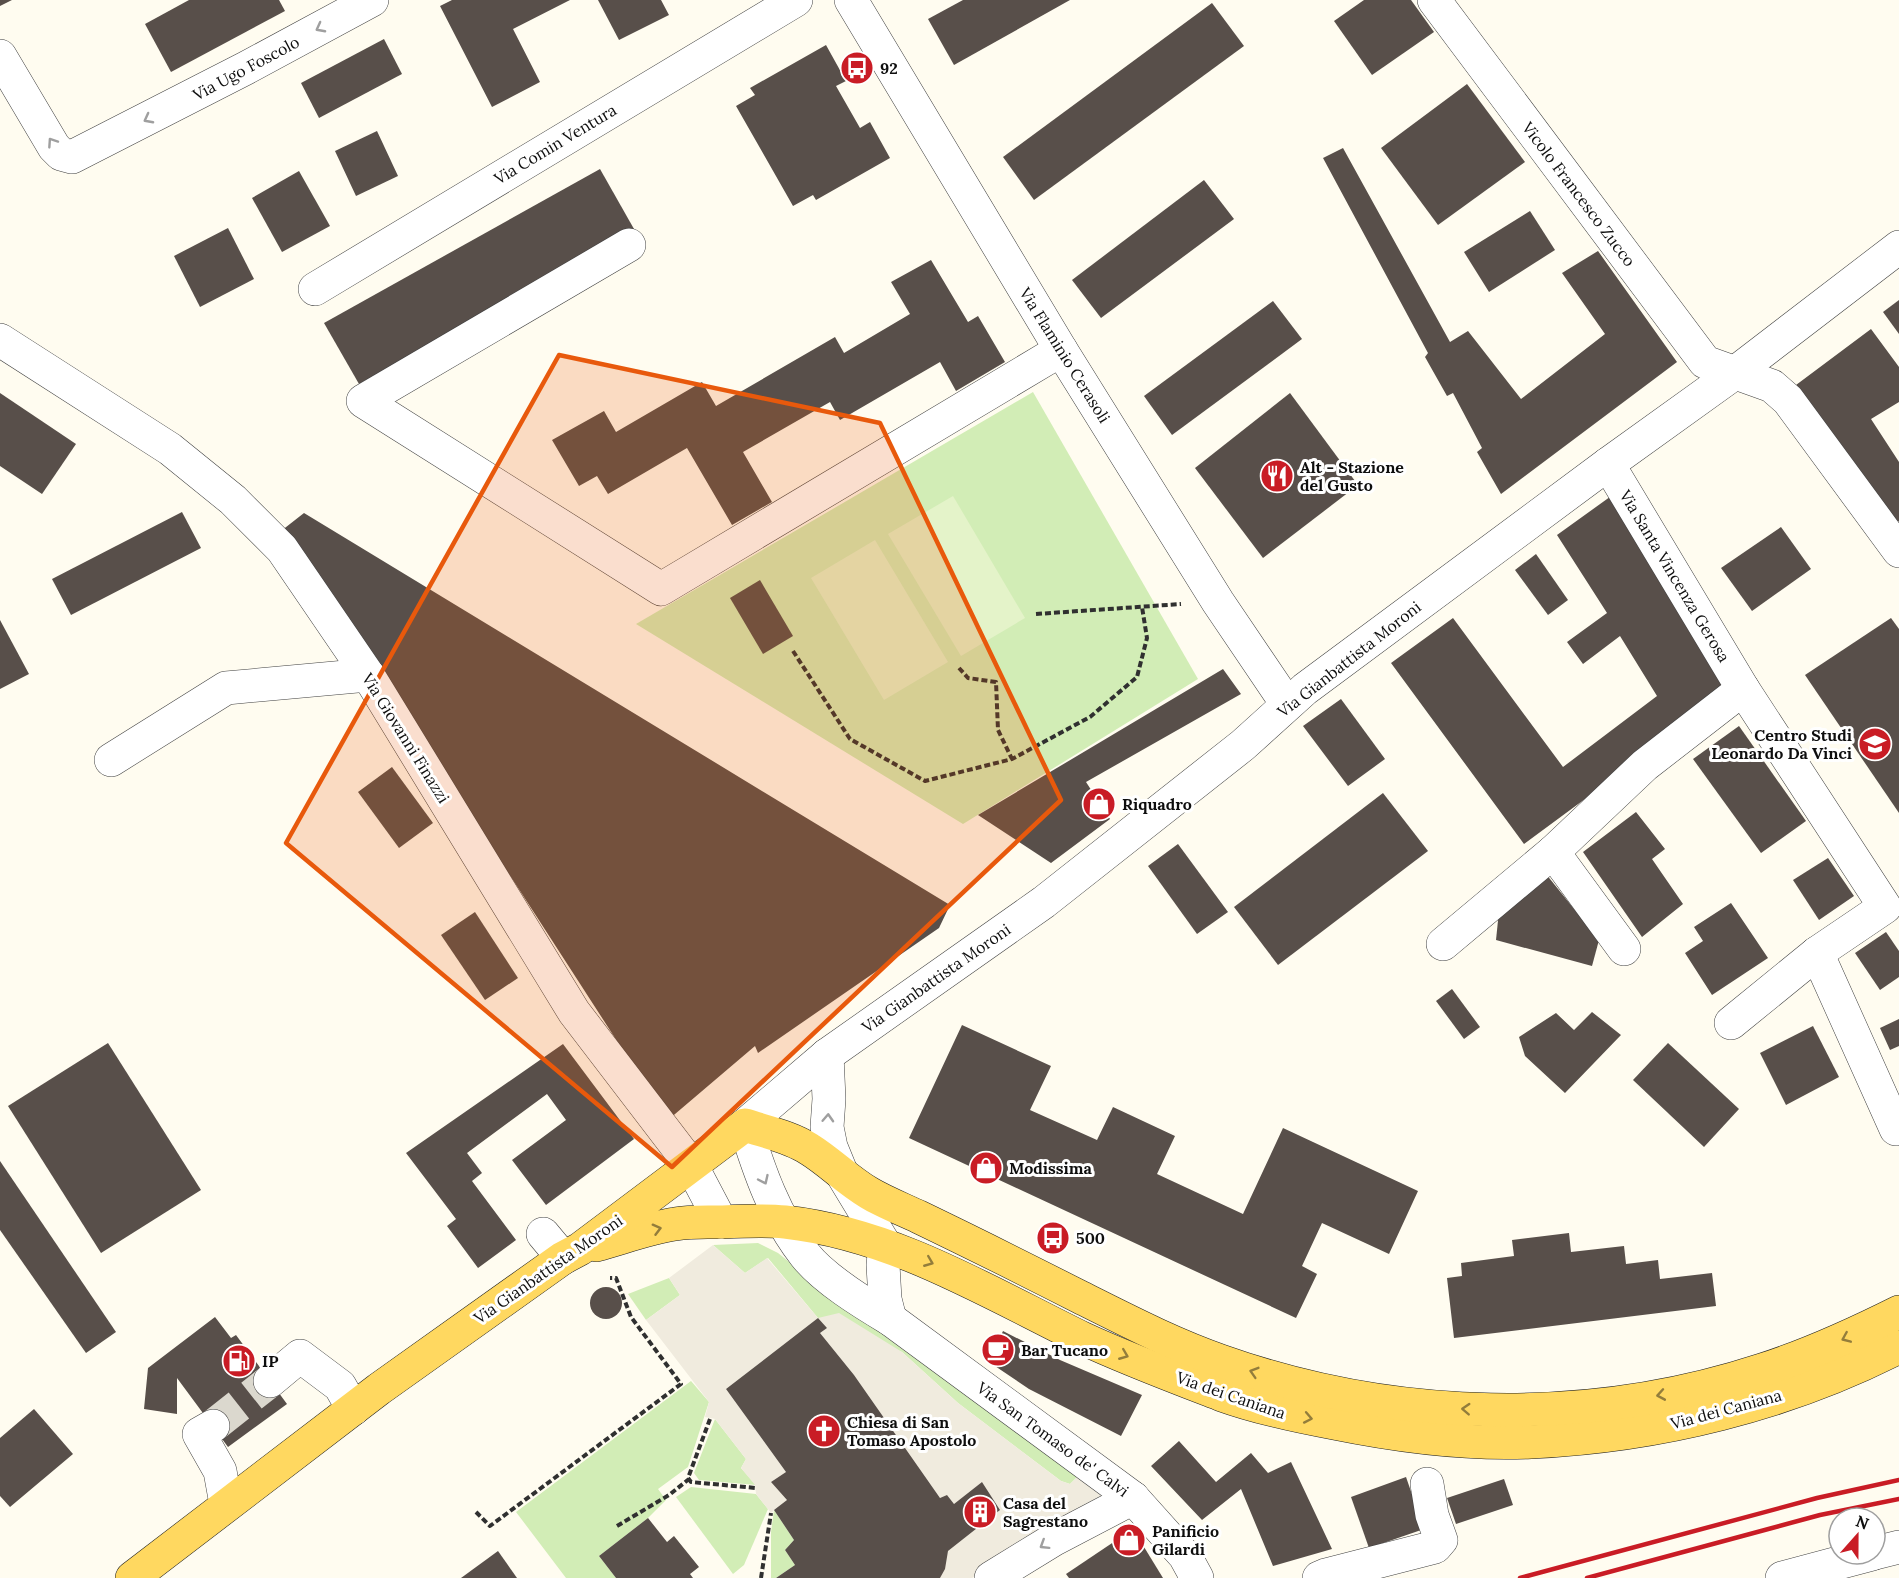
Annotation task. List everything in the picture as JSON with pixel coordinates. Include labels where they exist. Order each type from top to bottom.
[{"type":"main road","name":"Via Gianbattista Moroni","points":[[132,1578],[562,1247],[691,1165],[745,1125]]},
{"type":"main road","name":"Via dei Caniana","points":[[745,1125],[808,1148],[869,1193],[971,1241],[1157,1336],[1220,1361],[1289,1383],[1352,1397],[1484,1410],[1617,1403],[1688,1390],[1761,1371],[1806,1355],[1899,1312]]},
{"type":"main road","name":"Via dei Caniana","points":[[562,1247],[677,1223],[783,1222],[831,1230],[885,1245],[937,1266],[1087,1340],[1222,1395],[1284,1414],[1380,1432],[1451,1440],[1529,1442],[1652,1428],[1734,1410],[1815,1384],[1865,1364],[1899,1347]]},
{"type":"street","name":"Via Ugo Foscolo","points":[[0,56],[54,147],[61,154],[72,157],[119,135],[372,0]]},
{"type":"street","name":"Via Comin Ventura","points":[[315,289],[796,0]]},
{"type":"street","name":"Via Flaminio Cerasoli","points":[[851,0],[1061,350],[1218,602],[1287,704]]},
{"type":"street","name":"Vicolo Francesco Zucco","points":[[1434,0],[1705,362],[1736,372]]},
{"type":"street","points":[[629,245],[363,401],[662,589],[1061,350]]},
{"type":"street","name":"Via Gianbattista Moroni","points":[[745,1125],[827,1055],[1044,902],[1243,746],[1287,704],[1608,464],[1736,372],[1899,247]]},
{"type":"street","name":"Via Giovanni Finazzi","points":[[0,340],[170,449],[233,500],[282,549],[368,675],[574,1012],[691,1165],[721,1222]]},
{"type":"street","points":[[1736,372],[1772,386],[1788,400],[1899,551]]},
{"type":"street","name":"Via Santa Vincenza Gerosa","points":[[1608,464],[1743,689],[1885,907],[1817,953],[1731,1023]]},
{"type":"street","points":[[111,760],[225,688],[368,675]]},
{"type":"street","points":[[1443,944],[1553,852],[1646,765],[1743,689]]},
{"type":"street","points":[[1553,852],[1624,949]]},
{"type":"street","points":[[1817,953],[1896,1129]]},
{"type":"street","points":[[827,1055],[829,1099],[827,1127],[831,1147],[842,1174],[885,1245],[883,1265],[885,1299],[890,1319]]},
{"type":"street","name":"Via San Tomaso de' Calvi","points":[[745,1125],[759,1170],[783,1222],[806,1256],[856,1299],[890,1319],[1133,1498],[1185,1556],[1197,1578]]},
{"type":"street","points":[[270,1381],[300,1356],[340,1386],[353,1409]]},
{"type":"street","points":[[213,1426],[200,1434],[220,1470],[226,1504]]},
{"type":"street","points":[[1319,1578],[1435,1547],[1441,1540],[1432,1515],[1427,1484]]},
{"type":"street","points":[[991,1578],[1053,1539],[1133,1498]]},
{"type":"street","points":[[1782,1578],[1828,1566]]},
{"type":"path","points":[[1036,614],[1218,602]]},
{"type":"path","points":[[793,651],[850,739],[925,781],[1012,759],[1090,717],[1137,676],[1147,638],[1142,607]]},
{"type":"path","points":[[959,668],[968,678],[996,682],[998,730],[1012,759]]},
{"type":"path","points":[[476,1512],[490,1526],[681,1384],[631,1317],[616,1278],[606,1278]]},
{"type":"path","points":[[617,1526],[669,1495],[689,1479],[710,1419]]},
{"type":"path","points":[[689,1479],[691,1482],[756,1488]]},
{"type":"path","points":[[761,1578],[771,1513]]},
{"type":"highlighted area","points":[[559,355],[880,423],[1061,800],[672,1167],[286,843]]},
{"type":"green space","points":[[1033,392],[1198,679],[963,824],[636,624]]},
{"type":"green space","points":[[953,496],[1025,618],[961,656],[888,534]]},
{"type":"green space","points":[[875,540],[948,662],[884,700],[811,578]]},
{"type":"green space","points":[[758,1243],[778,1253],[852,1312],[1077,1477],[1070,1484],[1061,1481],[958,1403],[902,1352],[818,1318],[768,1258],[745,1273],[713,1245]]},
{"type":"green space","points":[[669,1278],[680,1295],[646,1320],[628,1294]]},
{"type":"green space","points":[[691,1381],[709,1402],[688,1467],[658,1489],[666,1500],[648,1518],[599,1556],[616,1578],[566,1578],[516,1512]]},
{"type":"green space","points":[[715,1419],[746,1459],[741,1468],[756,1485],[699,1480],[694,1473]]},
{"type":"green space","points":[[691,1487],[756,1494],[768,1509],[744,1565],[733,1574],[676,1497]]},
{"type":"green space","points":[[774,1510],[794,1540],[785,1550],[795,1565],[776,1578],[771,1578],[771,1532]]},
{"type":"shaded area","points":[[713,1245],[745,1273],[767,1258],[818,1318],[726,1389],[786,1472],[771,1482],[787,1500],[771,1513],[756,1494],[755,1485],[741,1468],[746,1459],[715,1419],[705,1417],[709,1402],[646,1320],[680,1295],[669,1278]]},
{"type":"shaded area","points":[[839,1313],[902,1352],[958,1403],[1061,1481],[1070,1484],[1077,1477],[1102,1496],[972,1578],[940,1578],[948,1551],[1000,1510],[982,1482],[954,1504],[947,1495],[940,1498],[854,1375],[820,1333],[827,1328],[818,1318]]},
{"type":"building","points":[[0,0],[12,0],[0,6]]},
{"type":"building","points":[[189,0],[279,0],[285,11],[171,72],[145,24]]},
{"type":"building","points":[[452,0],[570,0],[513,29],[540,82],[492,107],[440,6]]},
{"type":"building","points":[[598,0],[661,0],[669,15],[619,40]]},
{"type":"building","points":[[963,0],[1070,0],[954,65],[928,19]]},
{"type":"building","points":[[1364,0],[1411,0],[1434,32],[1372,75],[1334,21]]},
{"type":"building","points":[[1212,3],[1244,46],[1034,200],[1003,157]]},
{"type":"building","points":[[384,39],[402,74],[319,118],[301,83]]},
{"type":"building","points":[[826,45],[846,81],[836,86],[860,128],[870,122],[890,158],[816,200],[813,195],[793,206],[736,106],[755,95],[750,88]]},
{"type":"building","points":[[1467,84],[1525,162],[1438,225],[1381,148]]},
{"type":"building","points":[[377,131],[398,176],[356,196],[335,151]]},
{"type":"building","points":[[1343,148],[1450,342],[1468,331],[1521,399],[1605,334],[1562,273],[1598,251],[1677,362],[1501,494],[1477,452],[1482,448],[1453,393],[1447,396],[1425,357],[1428,353],[1323,158]]},
{"type":"building","points":[[600,169],[634,229],[359,384],[324,323]]},
{"type":"building","points":[[299,171],[330,226],[282,252],[252,198]]},
{"type":"building","points":[[1204,180],[1234,219],[1101,318],[1072,280]]},
{"type":"building","points":[[1530,211],[1555,250],[1489,292],[1464,252]]},
{"type":"building","points":[[228,228],[254,279],[200,307],[174,256]]},
{"type":"building","points":[[931,260],[968,322],[978,316],[1005,362],[956,391],[940,362],[840,420],[830,402],[743,452],[772,502],[732,525],[687,448],[608,494],[597,476],[579,486],[552,440],[604,411],[616,432],[702,382],[716,406],[835,337],[844,353],[910,314],[891,282]]},
{"type":"building","points":[[1899,300],[1899,334],[1883,312]]},
{"type":"building","points":[[1273,301],[1302,339],[1172,435],[1144,396]]},
{"type":"building","points":[[1871,329],[1899,367],[1899,402],[1871,419],[1899,462],[1899,521],[1896,523],[1796,385]]},
{"type":"building","points":[[0,393],[76,444],[42,494],[0,466]]},
{"type":"building","name":"Alt - Stazione del Gusto","points":[[1290,393],[1358,485],[1263,558],[1195,468]]},
{"type":"building","points":[[1614,494],[1734,689],[1524,844],[1391,663],[1453,618],[1563,767],[1657,696],[1620,636],[1583,664],[1567,642],[1607,613],[1557,535]]},
{"type":"building","points":[[182,512],[201,548],[71,615],[52,579]]},
{"type":"building","points":[[304,513],[950,905],[939,928],[758,1053],[755,1046],[668,1120],[513,880],[281,531]]},
{"type":"building","points":[[1781,527],[1811,569],[1752,611],[1721,568]]},
{"type":"building","points":[[1536,554],[1568,600],[1548,615],[1515,570]]},
{"type":"building","points":[[760,580],[793,636],[763,654],[730,598]]},
{"type":"building","name":"Centro Studi Leonardo Da Vinci","points":[[1891,618],[1899,629],[1899,813],[1805,675]]},
{"type":"building","points":[[0,620],[29,674],[0,689]]},
{"type":"building","points":[[1223,669],[1241,694],[1086,782],[1110,819],[1051,863],[978,815]]},
{"type":"building","points":[[1341,699],[1385,759],[1348,786],[1303,726]]},
{"type":"building","points":[[1739,726],[1806,821],[1761,853],[1693,759]]},
{"type":"building","points":[[392,767],[433,823],[399,848],[358,792]]},
{"type":"building","points":[[1383,793],[1428,851],[1278,965],[1234,907]]},
{"type":"building","points":[[1636,812],[1665,849],[1652,859],[1683,904],[1642,937],[1583,852]]},
{"type":"building","points":[[1178,844],[1228,912],[1197,934],[1148,866]]},
{"type":"building","points":[[1828,858],[1854,896],[1819,920],[1793,880]]},
{"type":"building","points":[[1546,874],[1599,940],[1592,966],[1496,940],[1499,911]]},
{"type":"building","points":[[1731,903],[1768,958],[1712,995],[1685,953],[1703,941],[1694,927]]},
{"type":"building","points":[[475,912],[518,978],[485,1000],[441,935]]},
{"type":"building","points":[[1886,932],[1899,951],[1899,977],[1880,990],[1855,953]]},
{"type":"building","points":[[1452,989],[1480,1027],[1464,1039],[1436,1001]]},
{"type":"building","points":[[1592,1012],[1621,1035],[1565,1093],[1525,1056],[1519,1037],[1556,1013],[1574,1030]]},
{"type":"building","points":[[1899,1019],[1899,1046],[1890,1050],[1880,1028]]},
{"type":"building","points":[[962,1025],[1051,1066],[1030,1110],[1097,1140],[1113,1107],[1175,1136],[1157,1174],[1243,1214],[1283,1128],[1418,1191],[1389,1254],[1322,1223],[1302,1266],[1317,1274],[1296,1318],[909,1138]]},
{"type":"building","points":[[1813,1026],[1839,1077],[1786,1105],[1760,1053]]},
{"type":"building","points":[[108,1043],[201,1190],[101,1253],[8,1106]]},
{"type":"building","points":[[1668,1043],[1739,1109],[1704,1147],[1633,1080]]},
{"type":"building","points":[[563,1044],[634,1139],[546,1205],[512,1160],[566,1120],[547,1094],[467,1153],[482,1173],[472,1181],[516,1240],[478,1268],[447,1226],[456,1219],[406,1153]]},
{"type":"building","points":[[0,1161],[116,1332],[86,1353],[0,1230]]},
{"type":"building","points":[[1569,1233],[1571,1252],[1624,1246],[1626,1264],[1658,1260],[1660,1279],[1712,1273],[1716,1306],[1454,1338],[1447,1278],[1462,1276],[1461,1263],[1514,1256],[1512,1240]]},
{"type":"building","points":[[606,1287],[617,1292],[622,1303],[617,1314],[606,1319],[595,1314],[590,1303],[595,1292]]},
{"type":"building","points":[[215,1317],[231,1338],[236,1335],[287,1404],[228,1447],[177,1378],[177,1414],[144,1409],[148,1368]]},
{"type":"building","name":"Chiesa di San Tomaso Apostolo","points":[[818,1318],[827,1328],[820,1333],[854,1375],[940,1498],[947,1495],[954,1504],[982,1482],[1000,1510],[948,1551],[945,1569],[940,1578],[776,1578],[795,1565],[785,1550],[794,1540],[774,1510],[787,1500],[771,1482],[786,1472],[726,1389]]},
{"type":"building","points":[[1003,1331],[1060,1360],[1142,1395],[1121,1436],[1029,1389],[989,1362]]},
{"type":"building","points":[[34,1409],[73,1454],[10,1507],[0,1496],[0,1438]]},
{"type":"building","points":[[1179,1441],[1216,1482],[1251,1453],[1268,1473],[1291,1462],[1332,1549],[1273,1566],[1241,1489],[1202,1520],[1151,1466]]},
{"type":"building","points":[[1406,1477],[1424,1529],[1369,1548],[1351,1497]]},
{"type":"building","points":[[1504,1479],[1513,1505],[1456,1524],[1447,1498]]},
{"type":"building","points":[[648,1518],[667,1542],[674,1536],[699,1567],[690,1574],[693,1578],[616,1578],[599,1556]]},
{"type":"building","points":[[1133,1529],[1163,1578],[1069,1578],[1066,1574]]},
{"type":"building","points":[[498,1551],[517,1578],[461,1578]]},
{"type":"tunnel","points":[[213,1426],[270,1381]]},
{"type":"railway","points":[[1520,1578],[1817,1498],[1899,1480]]},
{"type":"railway","points":[[1587,1578],[1820,1515],[1899,1499]]},
{"type":"place","name":"92","points":[[857,68]]},
{"type":"place","name":"Alt - Stazione del Gusto","points":[[1277,476]]},
{"type":"place","name":"Centro Studi Leonardo Da Vinci","points":[[1875,744]]},
{"type":"place","name":"Riquadro","points":[[1099,804]]},
{"type":"place","name":"Modissima","points":[[986,1168]]},
{"type":"place","name":"500","points":[[1053,1238]]},
{"type":"place","name":"Bar Tucano","points":[[998,1350]]},
{"type":"place","name":"IP","points":[[239,1361]]},
{"type":"place","name":"Chiesa di San Tomaso Apostolo","points":[[824,1431]]},
{"type":"place","name":"Casa del Sagrestano","points":[[980,1512]]},
{"type":"place","name":"Panificio Gilardi","points":[[1129,1540]]}]
